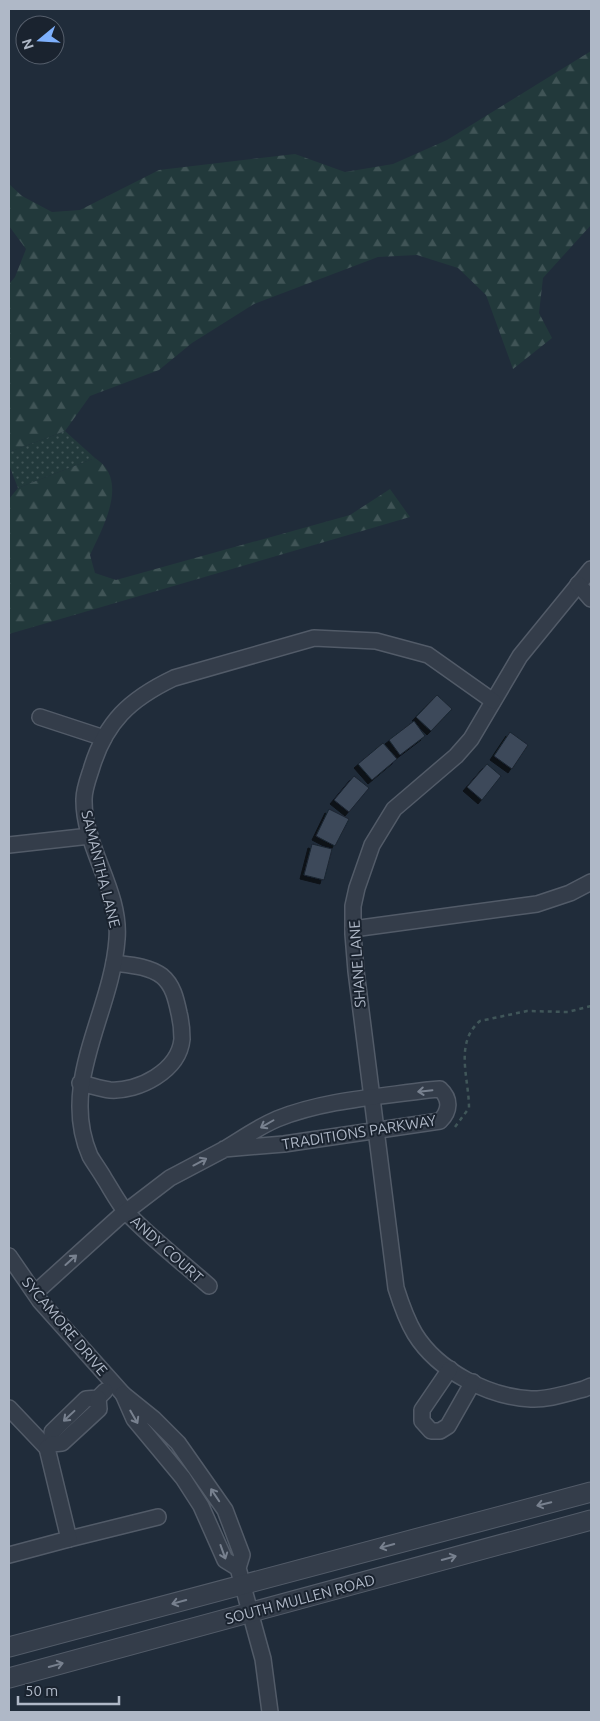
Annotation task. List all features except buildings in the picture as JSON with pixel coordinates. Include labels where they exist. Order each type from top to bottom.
[{"type":"street","name":"SHANE LANE","points":[[591,569],[520,656],[471,739],[456,756],[394,808],[382,826],[362,870],[353,906],[353,929],[375,1132],[396,1288],[404,1312],[416,1335],[450,1369],[496,1393],[533,1399],[591,1386]]},
{"type":"street","points":[[578,584],[591,599]]},
{"type":"street","name":"SAMANTHA LANE","points":[[126,1212],[90,1156],[80,1125],[80,1083],[113,976],[117,936],[115,918],[105,879],[90,836],[84,799],[91,768],[104,738],[129,704],[167,682],[314,638],[376,641],[402,646],[428,655],[494,701]]},
{"type":"street","points":[[40,717],[104,738]]},
{"type":"street","points":[[9,845],[90,836]]},
{"type":"street","points":[[353,929],[537,904],[570,893],[591,882]]},
{"type":"street","points":[[80,1083],[109,1090],[124,1089],[143,1084],[160,1076],[174,1059],[182,1041],[175,994],[163,977],[149,969],[114,963]]},
{"type":"street","name":"TRADITIONS PARKWAY","points":[[35,1293],[126,1212],[170,1178],[275,1120],[301,1111],[371,1098],[440,1089],[446,1094],[447,1114],[440,1121],[375,1132],[223,1150]]},
{"type":"street","name":"ANDY COURT","points":[[126,1212],[209,1286]]},
{"type":"street","name":"SYCAMORE DRIVE","points":[[9,1256],[35,1293],[118,1388],[178,1443],[197,1469],[225,1510],[242,1555],[240,1576]]},
{"type":"street","points":[[450,1369],[422,1410],[422,1421],[431,1431],[440,1431],[448,1426],[473,1382]]},
{"type":"street","points":[[50,1446],[62,1443],[99,1409],[98,1398],[118,1388]]},
{"type":"street","name":"SYCAMORE DRIVE","points":[[118,1388],[134,1419],[183,1478],[201,1506],[225,1560],[240,1576]]},
{"type":"street","points":[[9,1408],[50,1446],[69,1539]]},
{"type":"street","points":[[183,1478],[197,1469]]},
{"type":"street","name":"SOUTH MULLEN ROAD","points":[[9,1647],[240,1576],[591,1492]]},
{"type":"street","points":[[9,1555],[158,1517]]},
{"type":"street","name":"SOUTH MULLEN ROAD","points":[[9,1678],[591,1520]]},
{"type":"street","points":[[240,1576],[262,1659],[270,1712]]},
{"type":"path","points":[[447,1130],[461,1121],[469,1108],[465,1042],[480,1021],[522,1012],[568,1012],[591,1006]]},
{"type":"green space","points":[[591,51],[591,225],[543,278],[539,313],[552,338],[513,369],[486,295],[458,268],[417,255],[378,257],[254,304],[192,343],[159,370],[90,396],[65,431],[9,452],[9,284],[15,277],[26,249],[9,226],[9,184],[22,196],[52,212],[80,210],[159,170],[295,154],[345,172],[393,164],[447,140]]},
{"type":"green space","points":[[65,431],[95,458],[18,488],[9,465],[9,452]]},
{"type":"green space","points":[[95,458],[105,467],[111,478],[112,491],[107,518],[90,555],[95,573],[116,580],[350,515],[390,489],[410,517],[9,634],[9,499],[18,488]]}]
